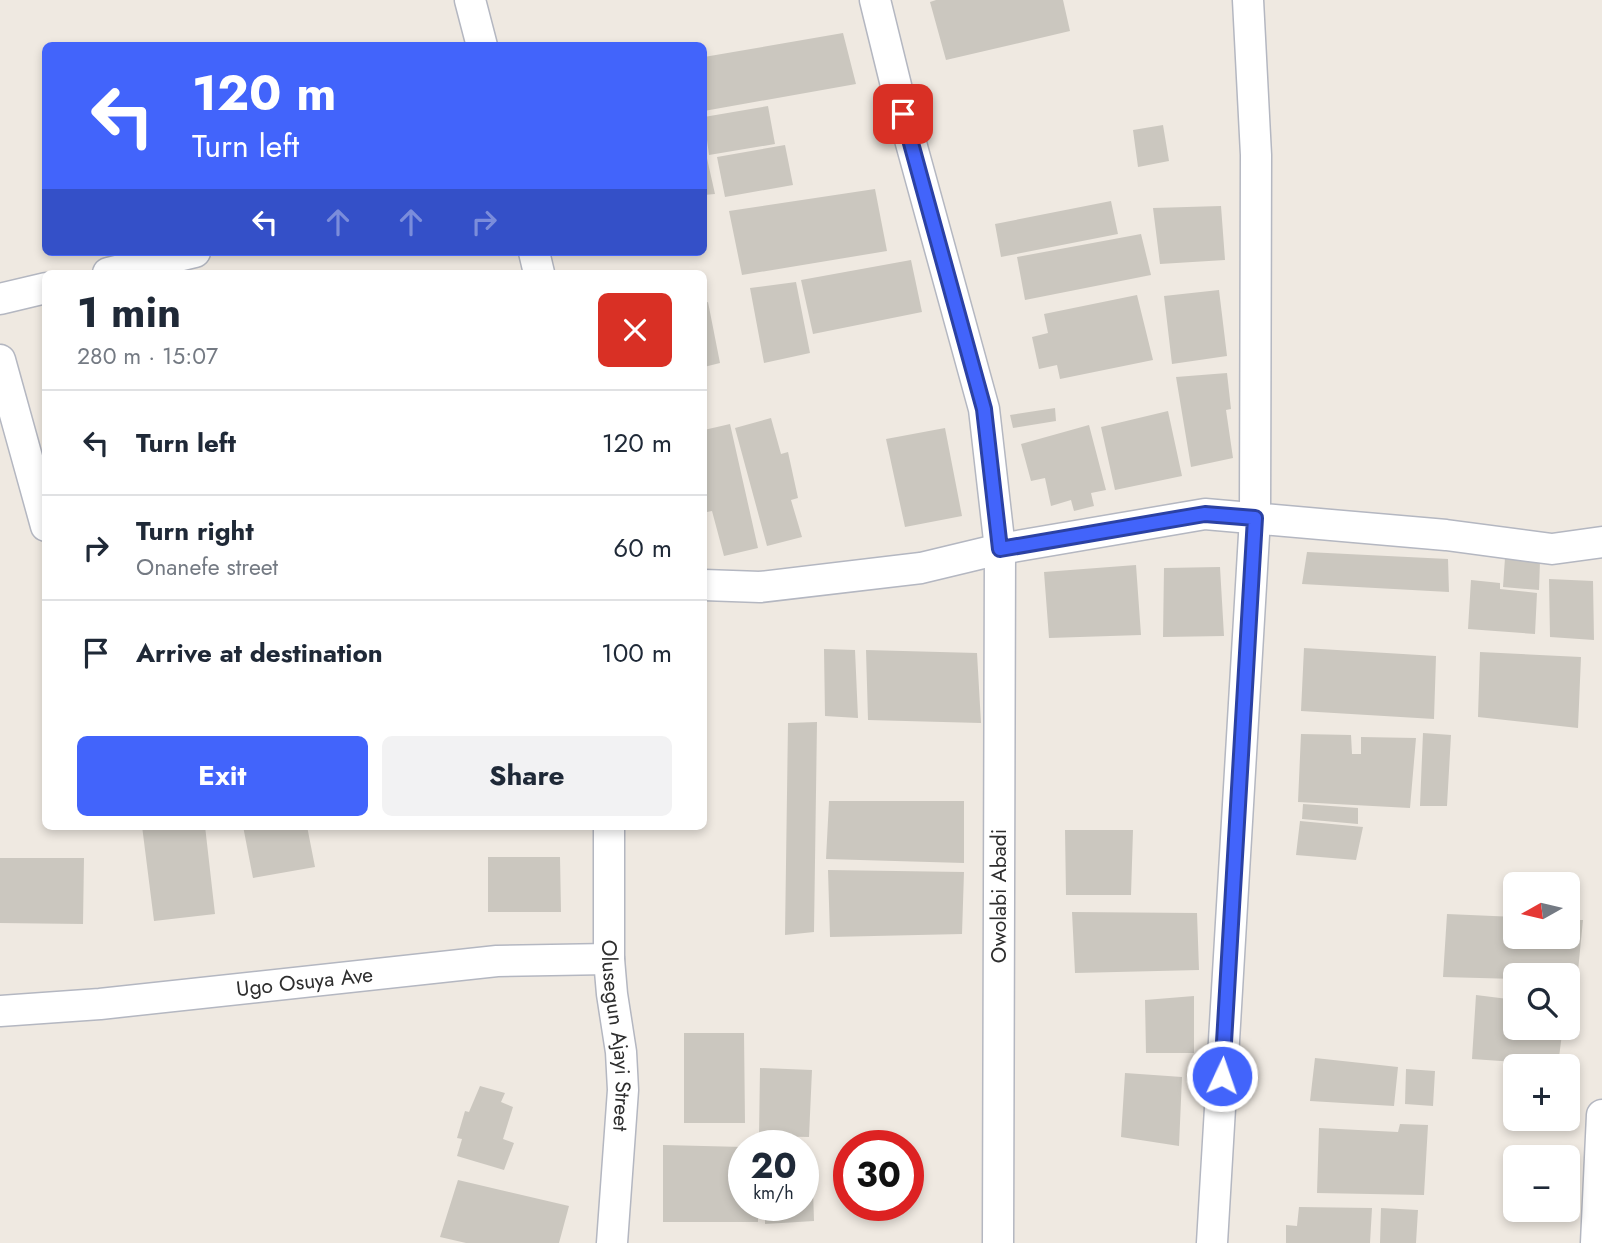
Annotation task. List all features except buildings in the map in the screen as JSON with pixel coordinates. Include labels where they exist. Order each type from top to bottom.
[{"type":"street","points":[[470,0],[481,42]]},
{"type":"street","name":"Owolabi Abadi","points":[[876,0],[903,114],[984,409],[1000,549],[998,1243]]},
{"type":"street","points":[[1212,1243],[1255,518],[1256,155],[1248,0]]},
{"type":"street","points":[[120,270],[178,256]]},
{"type":"street","points":[[0,299],[42,289]]},
{"type":"street","points":[[1,369],[42,512]]},
{"type":"street","points":[[707,585],[760,587],[920,568],[1000,549],[1205,514],[1446,535],[1552,549],[1602,542]]},
{"type":"street","name":"Olusegun Ajayi Street","points":[[609,830],[609,959],[623,1090],[612,1243]]},
{"type":"street","name":"Ugo Osuya Ave","points":[[0,1011],[100,1004],[497,961],[609,959]]},
{"type":"street","points":[[1596,1243],[1602,1115]]},
{"type":"route","points":[[903,114],[984,409],[1000,549],[1205,514],[1255,518],[1222,1076]]}]
